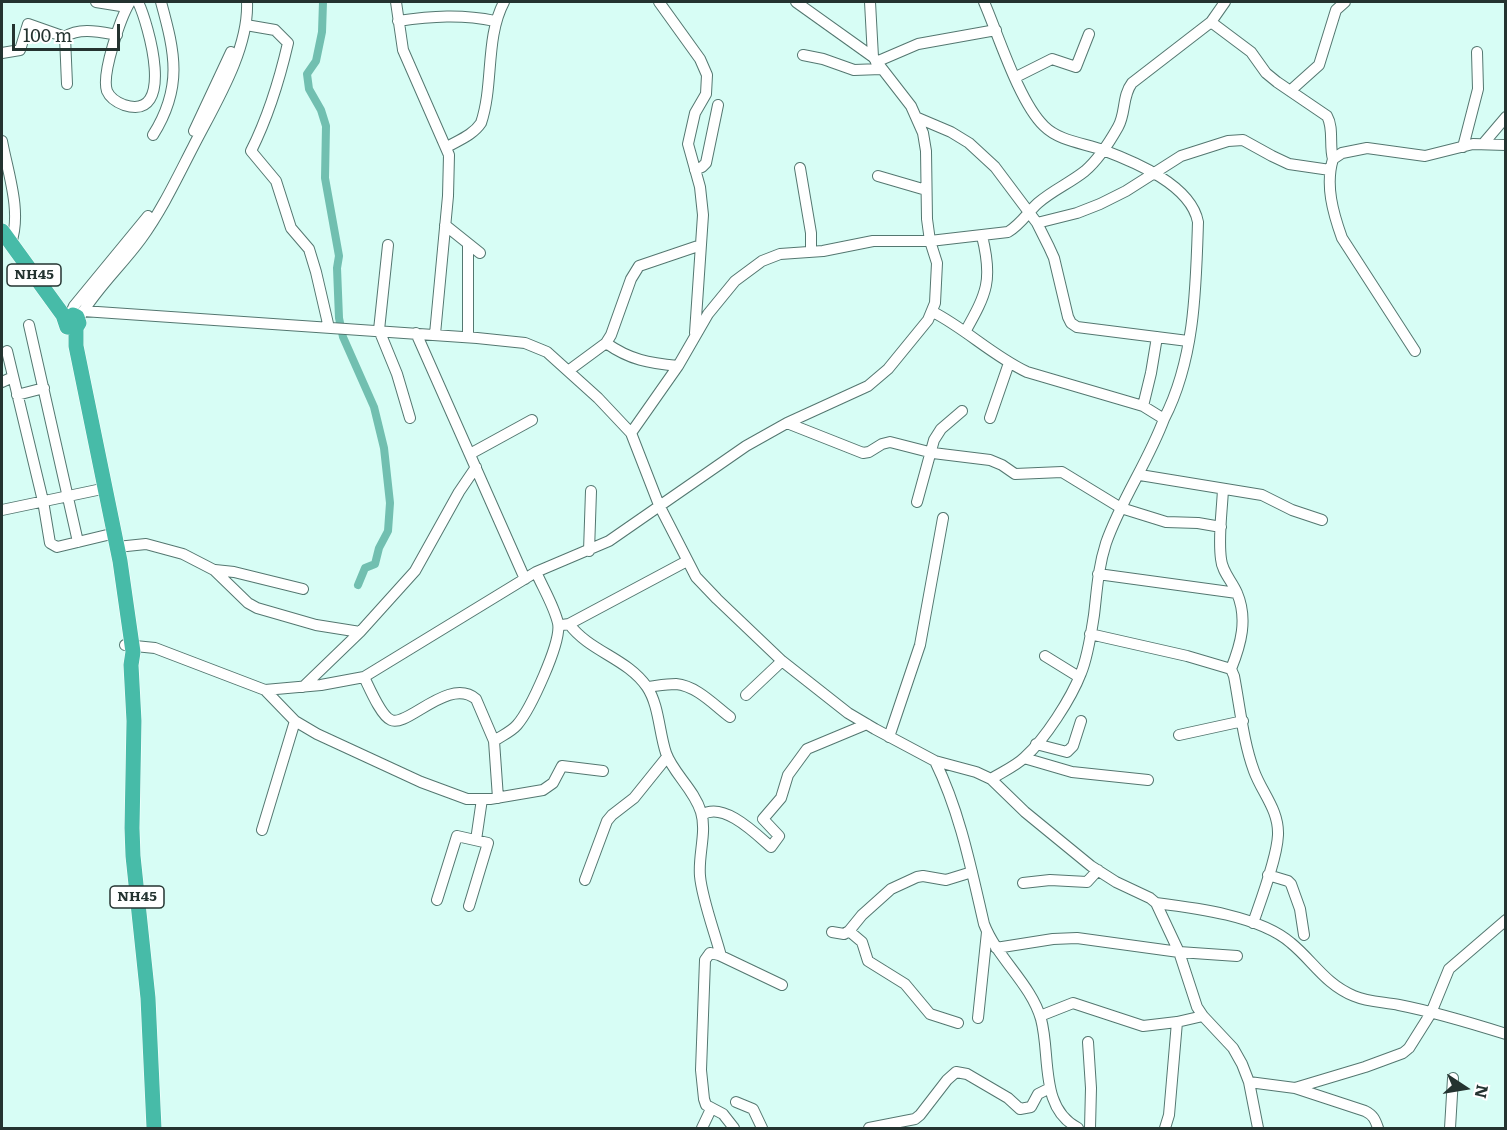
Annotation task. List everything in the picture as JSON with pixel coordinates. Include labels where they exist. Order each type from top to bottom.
[{"type":"highway","name":"NH45","points":[[6,237],[74,320],[80,366],[112,541],[131,665],[134,765],[132,828],[148,999],[154,1128]]},
{"type":"highway","name":"NH45","points":[[74,320],[68,338],[85,435],[97,490],[112,541]]},
{"type":"street","points":[[96,2],[128,4],[109,64],[106,87],[108,93],[117,102],[131,107],[142,107],[150,98],[156,75],[153,53],[138,2]]},
{"type":"street","points":[[153,135],[169,103],[173,89],[171,41],[161,2]]},
{"type":"street","points":[[74,320],[74,306],[144,222],[188,144],[235,42],[240,27],[241,2]]},
{"type":"street","points":[[74,320],[141,239],[160,209],[226,80],[246,25],[247,2]]},
{"type":"street","points":[[396,2],[403,50],[447,147],[450,164],[435,334]]},
{"type":"street","points":[[447,147],[477,130],[481,123],[491,70],[495,21],[504,2]]},
{"type":"street","points":[[659,2],[700,59],[707,75],[706,94],[695,113],[689,133],[690,154],[700,187],[703,215],[695,336]]},
{"type":"street","points":[[128,645],[155,648],[266,690],[303,687],[364,677],[536,572],[609,541],[746,446],[787,423],[868,386],[877,379],[902,353],[933,312],[938,263],[930,241],[926,151],[923,133],[911,106],[877,63],[796,2]]},
{"type":"street","points":[[870,2],[877,63]]},
{"type":"street","points":[[984,2],[1032,111],[1052,132],[1104,150],[1154,174],[1182,192],[1196,212],[1198,222],[1196,287],[1181,376],[1140,475],[1107,540],[1098,574],[1090,634],[1079,677],[1051,725],[1024,758],[991,779]]},
{"type":"street","points":[[631,433],[678,366],[708,314],[745,272],[774,256],[873,241],[930,241],[1008,232],[1052,192],[1084,172],[1104,150],[1121,121],[1125,95],[1132,83],[1211,22],[1225,2]]},
{"type":"street","points":[[1290,91],[1319,65],[1336,10],[1345,2]]},
{"type":"street","points":[[398,21],[456,15],[495,21]]},
{"type":"street","points":[[1211,22],[1246,47],[1266,73],[1329,118],[1332,203],[1342,238],[1415,351]]},
{"type":"street","points":[[2,53],[20,50],[28,24],[65,37]]},
{"type":"street","points":[[246,25],[274,30],[288,43],[266,122],[251,151],[276,181],[291,228],[309,249],[329,328]]},
{"type":"street","points":[[803,55],[824,59],[854,70],[877,63],[918,44],[996,30]]},
{"type":"street","points":[[65,37],[72,32],[117,35]]},
{"type":"street","points":[[1016,77],[1052,59],[1070,67],[1076,67],[1089,34]]},
{"type":"street","points":[[65,37],[67,84]]},
{"type":"street","points":[[1462,147],[1478,88],[1477,52]]},
{"type":"street","points":[[695,170],[706,163],[718,105]]},
{"type":"street","points":[[1483,144],[1492,130],[1506,117]]},
{"type":"street","points":[[918,118],[951,132],[983,155],[995,167],[1037,223],[1054,258],[1071,323],[1077,327],[1188,341]]},
{"type":"street","points":[[1037,223],[1086,210],[1126,191],[1192,150],[1237,139],[1249,142],[1289,164],[1331,165],[1346,152],[1367,148],[1425,156],[1483,144],[1506,145]]},
{"type":"street","points":[[2,141],[16,217],[16,230],[6,237]]},
{"type":"street","points":[[800,168],[810,227],[811,252]]},
{"type":"street","points":[[878,176],[926,190]]},
{"type":"street","points":[[445,225],[480,253]]},
{"type":"street","points":[[965,332],[983,298],[988,273],[988,260],[982,236]]},
{"type":"street","points":[[468,244],[468,337]]},
{"type":"street","points":[[568,371],[606,343],[614,328],[631,279],[639,266],[700,244]]},
{"type":"street","points":[[388,245],[379,330],[397,374],[410,418]]},
{"type":"street","points":[[933,312],[1027,372],[1143,406],[1164,419]]},
{"type":"street","points":[[74,320],[256,321],[468,337],[535,346],[547,352],[631,433],[659,505],[696,577],[782,661],[848,713],[889,737],[935,761],[976,772],[991,779],[1025,812],[1098,870],[1156,903],[1179,952],[1197,1007],[1233,1048],[1242,1064],[1249,1082],[1258,1128]]},
{"type":"street","points":[[29,325],[78,542]]},
{"type":"street","points":[[416,333],[525,579]]},
{"type":"street","points":[[1143,406],[1157,337]]},
{"type":"street","points":[[606,343],[627,357],[678,366]]},
{"type":"street","points":[[7,351],[43,501],[51,545],[57,547],[78,542],[112,541],[155,546],[183,554],[214,570],[248,603],[257,608],[316,624],[360,632]]},
{"type":"street","points":[[990,418],[1010,363]]},
{"type":"street","points":[[2,382],[13,377]]},
{"type":"street","points":[[17,395],[44,388]]},
{"type":"street","points":[[917,501],[929,452],[941,429],[962,411]]},
{"type":"street","points":[[470,454],[532,420]]},
{"type":"street","points":[[787,423],[863,453],[890,442],[929,452],[990,460],[1015,474],[1062,472],[1122,508],[1166,522],[1198,523],[1221,527]]},
{"type":"street","points":[[303,687],[360,632],[416,571],[459,492],[476,467]]},
{"type":"street","points":[[1140,475],[1262,495],[1292,510],[1322,520]]},
{"type":"street","points":[[1223,489],[1221,562],[1237,593],[1242,615],[1239,647],[1231,669],[1254,771],[1276,816],[1278,836],[1253,923]]},
{"type":"street","points":[[2,510],[97,490]]},
{"type":"street","points":[[589,551],[591,491]]},
{"type":"street","points":[[889,737],[920,645],[943,518]]},
{"type":"street","points":[[494,741],[515,727],[522,719],[548,666],[564,624],[687,561]]},
{"type":"street","points":[[214,570],[234,572],[303,589]]},
{"type":"street","points":[[536,572],[564,624],[584,641],[625,666],[647,687],[667,757],[687,784],[702,814],[700,878],[721,956]]},
{"type":"street","points":[[1098,574],[1237,593]]},
{"type":"street","points":[[1090,634],[1187,656],[1231,669]]},
{"type":"street","points":[[1045,656],[1079,677]]},
{"type":"street","points":[[746,695],[782,661]]},
{"type":"street","points":[[364,677],[384,716],[394,721],[443,697],[455,694],[471,695],[480,706],[494,741],[498,798]]},
{"type":"street","points":[[647,687],[670,684],[686,686],[697,691],[730,717]]},
{"type":"street","points":[[266,690],[296,722],[316,734],[458,797],[498,798],[543,790],[553,783],[562,766],[603,771]]},
{"type":"street","points":[[1036,744],[1067,752],[1073,746],[1081,721]]},
{"type":"street","points":[[1179,735],[1243,721]]},
{"type":"street","points":[[262,830],[296,722]]},
{"type":"street","points":[[702,814],[708,810],[719,810],[752,831],[771,847],[779,836],[763,819],[782,798],[788,775],[807,749],[867,724]]},
{"type":"street","points":[[585,880],[607,821],[634,798],[667,757]]},
{"type":"street","points":[[1024,758],[1072,772],[1148,780]]},
{"type":"street","points":[[935,761],[950,794],[987,932],[1033,1000],[1044,1033],[1050,1088],[1054,1103],[1061,1115],[1078,1128]]},
{"type":"street","points":[[476,840],[482,799]]},
{"type":"street","points":[[437,900],[457,836],[488,843],[469,906]]},
{"type":"street","points":[[1023,883],[1050,880],[1087,882],[1098,870]]},
{"type":"street","points":[[832,933],[844,934],[849,931],[862,915],[891,889],[917,877],[946,880],[972,872]]},
{"type":"street","points":[[1268,875],[1291,884],[1300,909],[1304,935]]},
{"type":"street","points":[[1156,903],[1205,909],[1253,923],[1282,935],[1316,970],[1352,996],[1431,1013],[1506,1034]]},
{"type":"street","points":[[1295,1088],[1404,1053],[1431,1013],[1449,969],[1506,920]]},
{"type":"street","points":[[849,931],[861,942],[868,961],[905,984],[930,1014],[958,1023]]},
{"type":"street","points":[[978,1018],[987,932]]},
{"type":"street","points":[[996,948],[1053,939],[1077,938],[1179,952],[1237,956]]},
{"type":"street","points":[[734,1128],[723,1114],[711,1109],[704,1099],[700,1070],[705,960],[710,953],[721,956],[782,985]]},
{"type":"street","points":[[1040,1016],[1073,1003],[1136,1025],[1153,1026],[1203,1016]]},
{"type":"street","points":[[1165,1128],[1169,1115],[1177,1022]]},
{"type":"street","points":[[1088,1042],[1091,1088],[1089,1128]]},
{"type":"street","points":[[869,1128],[915,1119],[956,1072],[967,1074],[1008,1098],[1020,1109],[1031,1107],[1038,1094],[1050,1088]]},
{"type":"street","points":[[1450,1128],[1453,1078]]},
{"type":"street","points":[[1249,1082],[1295,1088],[1365,1111],[1371,1114],[1377,1128]]},
{"type":"street","points":[[736,1102],[753,1109],[762,1128]]},
{"type":"street","points":[[703,1128],[711,1109]]},
{"type":"waterway","points":[[323,2],[322,32],[316,61],[307,74],[309,89],[321,110],[326,126],[325,178],[339,256],[337,268],[339,318],[343,337],[374,407],[384,448],[390,503],[388,531],[379,548],[375,564],[365,568],[358,585]]}]
